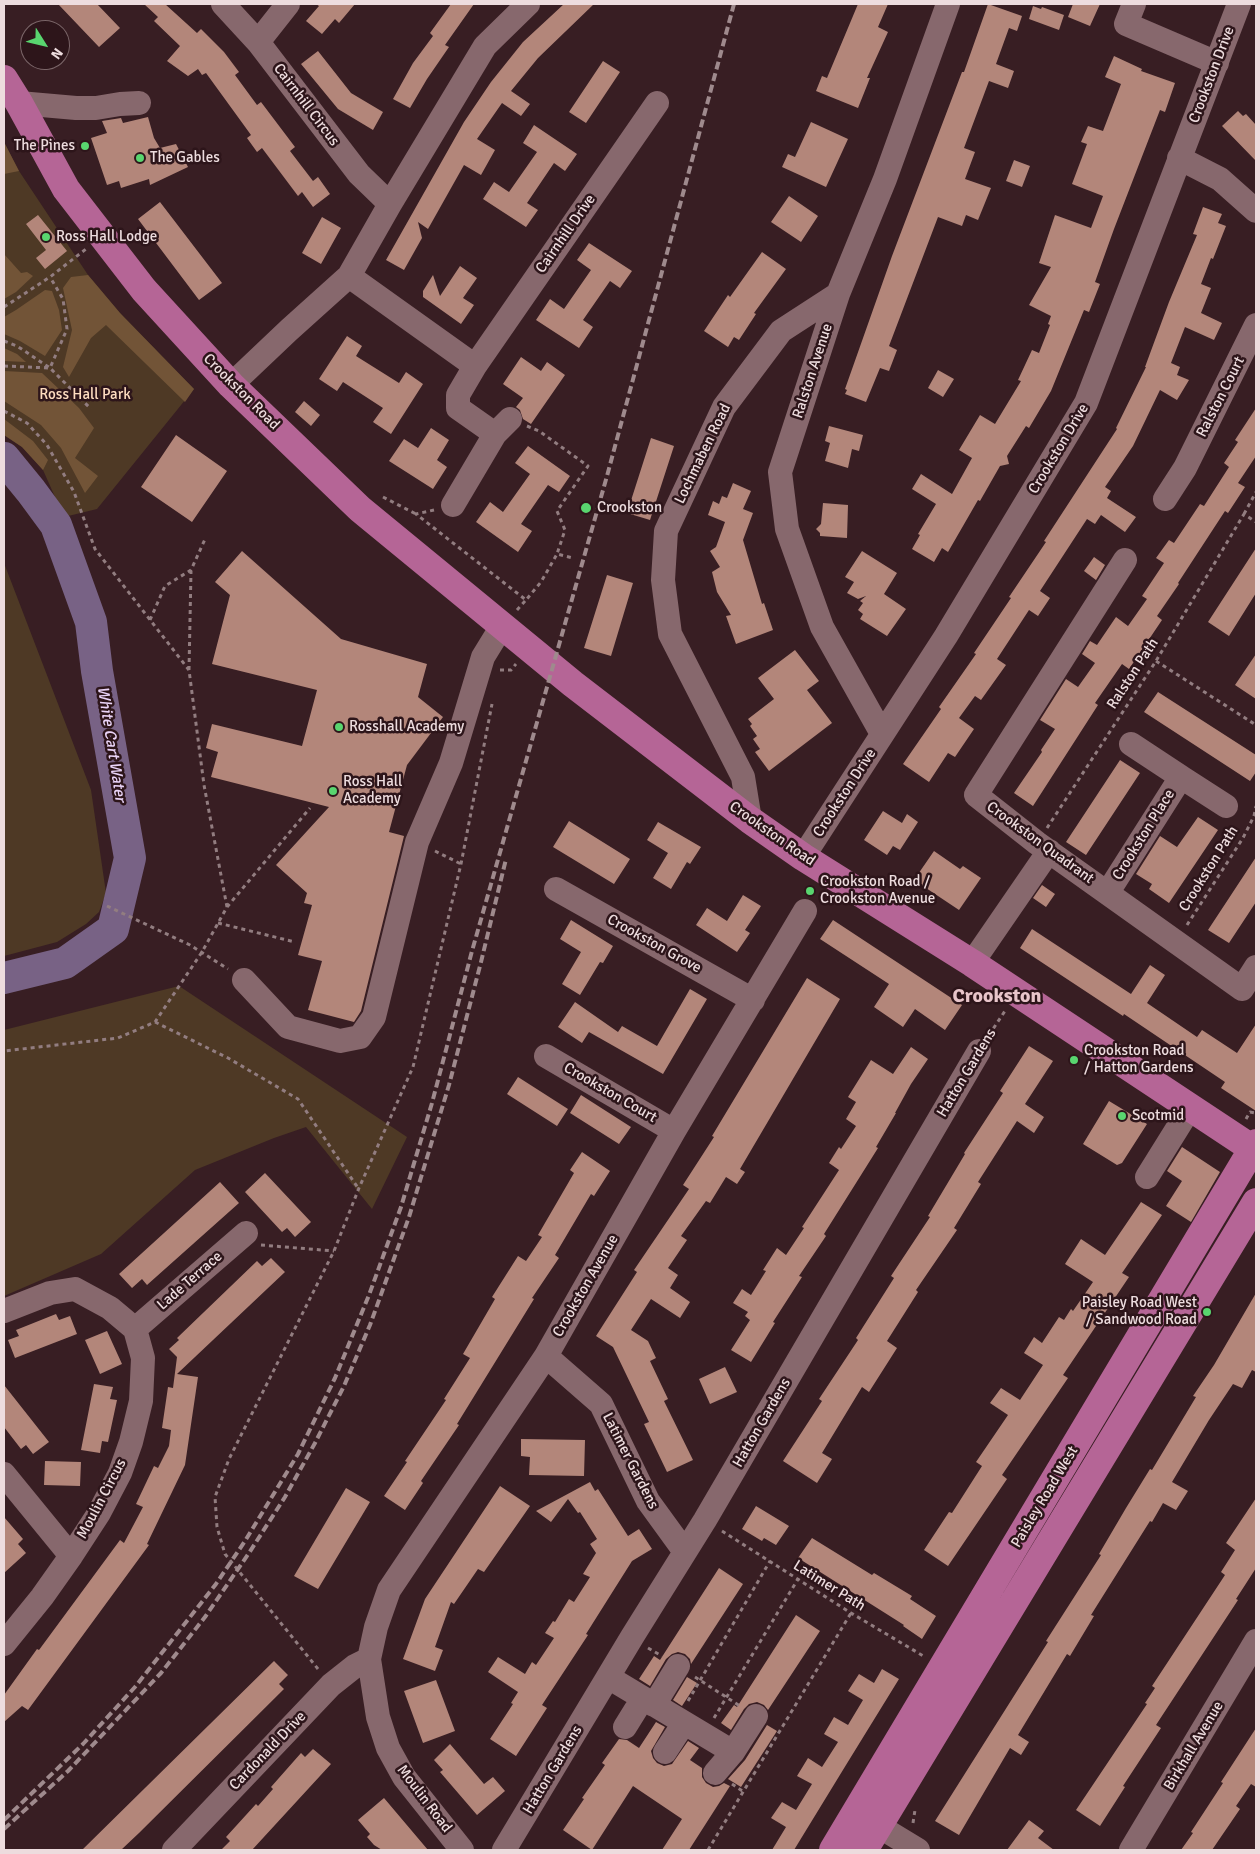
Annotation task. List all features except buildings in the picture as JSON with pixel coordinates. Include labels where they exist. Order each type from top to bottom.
[{"type":"main road","name":"Crookston Road","points":[[4,79],[66,189],[144,290],[231,386],[360,508],[573,684],[750,820],[803,857],[972,963],[1190,1108],[1255,1148]]},
{"type":"main road","name":"Paisley Road West","points":[[864,1850],[867,1819],[944,1666],[1255,1148]]},
{"type":"main road","name":"Paisley Road West","points":[[833,1850],[867,1819],[1256,1202]]},
{"type":"street","name":"Cairnhill Circus","points":[[223,4],[258,42],[359,174],[390,204]]},
{"type":"street","points":[[258,42],[288,4]]},
{"type":"street","points":[[231,386],[289,330],[350,276],[390,204],[484,46],[528,4]]},
{"type":"street","name":"Ralston Avenue","points":[[882,734],[822,627],[787,529],[780,472],[838,294],[884,178],[948,4]]},
{"type":"street","points":[[1134,4],[1126,24],[1217,63]]},
{"type":"street","name":"Crookston Drive","points":[[803,857],[946,636],[1086,404],[1239,4]]},
{"type":"street","points":[[19,103],[76,108],[96,108],[140,103]]},
{"type":"street","name":"Cairnhill Drive","points":[[503,426],[458,408],[458,394],[657,103]]},
{"type":"street","points":[[1179,158],[1220,179],[1256,211]]},
{"type":"street","points":[[350,276],[476,366]]},
{"type":"street","name":"Lochmaben Road","points":[[750,820],[743,777],[670,634],[662,580],[666,531],[724,407],[781,331],[838,294]]},
{"type":"street","name":"Ralston Court","points":[[1164,499],[1193,473],[1256,325]]},
{"type":"street","points":[[453,505],[503,426]]},
{"type":"street","name":"Crookston Quadrant","points":[[1121,576],[976,795],[1043,847],[1242,989],[1256,967]]},
{"type":"street","points":[[244,980],[288,1027],[340,1041],[360,1036],[374,1017],[417,842],[451,763],[483,658],[502,626]]},
{"type":"street","name":"Crookston Place","points":[[1131,744],[1226,806]]},
{"type":"street","name":"Crookston Place","points":[[1108,892],[1181,778]]},
{"type":"street","points":[[972,963],[1043,847]]},
{"type":"street","name":"Crookston Grove","points":[[556,889],[753,1000]]},
{"type":"street","name":"Crookston Avenue","points":[[369,1659],[376,1627],[389,1590],[546,1356],[674,1130],[805,911]]},
{"type":"street","name":"Hatton Gardens","points":[[504,1850],[705,1520],[979,1051]]},
{"type":"street","name":"Crookston Court","points":[[546,1056],[674,1130]]},
{"type":"street","points":[[1147,1177],[1190,1108]]},
{"type":"street","name":"Lade Terrace","points":[[134,1329],[248,1233]]},
{"type":"street","points":[[4,1311],[50,1293],[75,1290],[110,1308],[134,1329]]},
{"type":"street","name":"Moulin Circus","points":[[4,1644],[42,1597],[71,1556],[99,1513],[120,1474],[142,1401],[143,1358],[134,1329]]},
{"type":"street","name":"Latimer Gardens","points":[[546,1356],[601,1404],[648,1501],[685,1552]]},
{"type":"street","points":[[4,1474],[71,1556]]},
{"type":"street","name":"Birkhall Avenue","points":[[1131,1850],[1256,1641]]},
{"type":"street","name":"Cardonald Drive","points":[[175,1850],[331,1685],[355,1666],[369,1659]]},
{"type":"street","name":"Moulin Road","points":[[369,1659],[378,1717],[388,1748],[404,1778],[462,1850]]},
{"type":"street","points":[[625,1727],[649,1702],[678,1666]]},
{"type":"street","points":[[608,1677],[733,1752]]},
{"type":"street","points":[[715,1773],[733,1752],[756,1716]]},
{"type":"street","points":[[665,1752],[680,1721]]},
{"type":"street","points":[[867,1819],[918,1850]]},
{"type":"path","points":[[4,307],[50,278],[102,236]]},
{"type":"path","points":[[50,278],[63,299],[67,329],[50,368]]},
{"type":"path","points":[[4,341],[17,346],[50,368],[91,409]]},
{"type":"path","points":[[4,366],[50,368]]},
{"type":"path","points":[[4,411],[27,423],[47,445],[74,492],[95,549],[189,670]]},
{"type":"path","points":[[453,505],[416,514],[526,600],[541,582],[557,554],[565,530],[557,511],[588,466],[539,431],[503,426]]},
{"type":"path","name":"Ralston Path","points":[[1043,847],[1156,662],[1256,492]]},
{"type":"path","points":[[1244,514],[1256,522]]},
{"type":"path","points":[[206,537],[191,570],[189,670],[204,785],[227,907]]},
{"type":"path","points":[[557,554],[574,558]]},
{"type":"path","points":[[150,620],[165,586],[191,570]]},
{"type":"path","points":[[498,670],[511,670],[533,650]]},
{"type":"path","points":[[1156,662],[1256,725]]},
{"type":"path","points":[[331,1685],[225,1554],[217,1527],[215,1497],[229,1460],[334,1251],[359,1188],[413,1068],[461,864],[493,699]]},
{"type":"path","name":"Crookston Path","points":[[1176,942],[1243,838],[1254,816],[1256,806]]},
{"type":"path","points":[[4,1051],[118,1038],[155,1022],[202,952],[227,907],[310,808]]},
{"type":"path","points":[[417,842],[461,864]]},
{"type":"path","points":[[107,906],[190,945],[244,980]]},
{"type":"path","points":[[218,923],[295,942]]},
{"type":"path","name":"Hatton Gardens","points":[[979,1051],[1016,994]]},
{"type":"path","points":[[155,1022],[228,1058],[298,1099],[359,1188]]},
{"type":"path","points":[[248,1233],[334,1251]]},
{"type":"path","name":"Latimer Path","points":[[705,1520],[851,1613],[921,1655],[944,1666]]},
{"type":"path","points":[[680,1721],[770,1561]]},
{"type":"path","points":[[704,1735],[798,1579]]},
{"type":"path","points":[[708,1850],[851,1613]]},
{"type":"path","points":[[632,1637],[781,1731]]},
{"type":"green space","name":"Ross Hall Park","points":[[4,142],[19,171],[88,275],[120,313],[194,389],[97,509],[64,517],[43,470],[22,447],[4,435]]},
{"type":"green space","points":[[4,563],[91,790],[106,893],[99,912],[86,924],[57,942],[4,956]]},
{"type":"green space","points":[[179,986],[407,1137],[372,1209],[306,1127],[195,1170],[101,1254],[4,1296],[4,1030]]},
{"type":"shaded area","points":[[4,142],[19,171],[4,174]]},
{"type":"shaded area","points":[[4,254],[21,273],[27,272],[33,276],[16,292],[4,299]]},
{"type":"shaded area","points":[[88,275],[120,313],[194,389],[185,402],[106,325],[91,338],[69,377],[63,367],[72,330],[63,288],[71,277]]},
{"type":"shaded area","points":[[45,290],[52,291],[59,310],[62,330],[45,356],[4,334],[4,317]]},
{"type":"shaded area","points":[[4,348],[17,354],[26,362],[4,361]]},
{"type":"shaded area","points":[[4,371],[42,373],[79,408],[94,428],[75,458],[98,476],[85,493],[61,448],[41,425],[4,401]]},
{"type":"shaded area","points":[[4,419],[33,441],[48,460],[43,470],[22,447],[4,435]]},
{"type":"waterway","name":"White Cart Water","points":[[4,458],[56,525],[91,622],[97,671],[130,858],[113,929],[65,963],[4,978]]},
{"type":"railway","points":[[4,1820],[83,1744],[135,1687],[216,1584],[245,1541],[298,1454],[335,1378],[369,1295],[401,1207],[432,1103],[472,951],[607,476],[734,4]]},
{"type":"railway","points":[[4,1829],[68,1771],[161,1673],[205,1617],[249,1553],[285,1497],[315,1443],[344,1386],[370,1325],[409,1217],[449,1085],[506,859]]},
{"type":"place","name":"The Pines","points":[[85,146]]},
{"type":"place","name":"The Gables","points":[[140,158]]},
{"type":"place","name":"Ross Hall Lodge","points":[[46,237]]},
{"type":"place","name":"Crookston","points":[[586,508]]},
{"type":"place","name":"Rosshall Academy","points":[[339,727]]},
{"type":"place","name":"Ross Hall Academy","points":[[333,791]]},
{"type":"place","name":"Crookston Road / Crookston Avenue","points":[[810,891]]},
{"type":"place","name":"Crookston Road / Hatton Gardens","points":[[1074,1060]]},
{"type":"place","name":"Scotmid","points":[[1122,1116]]},
{"type":"place","name":"Paisley Road West / Sandwood Road","points":[[1207,1312]]},
{"type":"district","name":"Crookston","points":[[997,997]]}]
